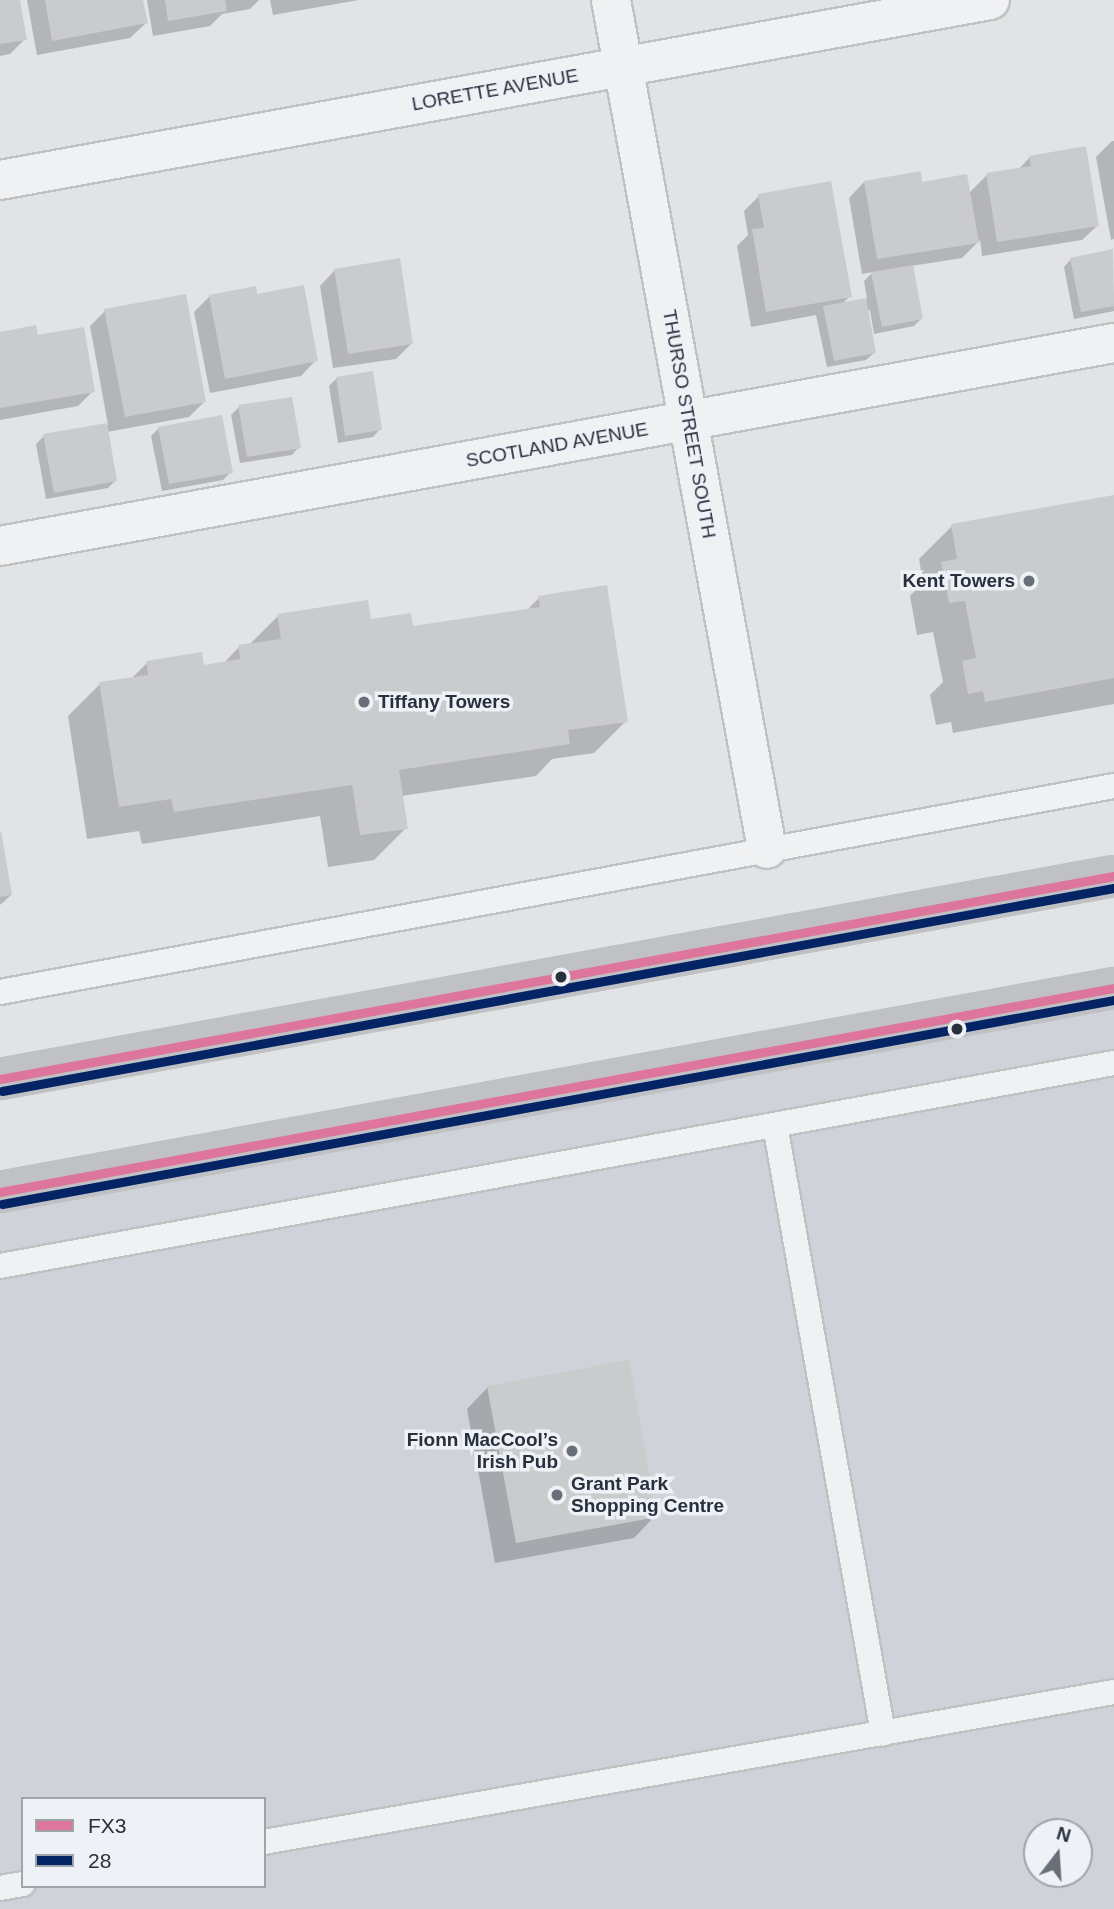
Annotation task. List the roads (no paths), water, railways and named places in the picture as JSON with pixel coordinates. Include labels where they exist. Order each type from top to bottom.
[{"type":"main road","points":[[0,1079],[1114,876]]},
{"type":"main road","points":[[0,1192],[1114,988]]},
{"type":"street","name":"THURSO STREET SOUTH","points":[[611,0],[767,849]]},
{"type":"street","name":"LORETTE AVENUE","points":[[0,180],[990,0]]},
{"type":"street","name":"SCOTLAND AVENUE","points":[[0,546],[1114,343]]},
{"type":"lane","points":[[0,992],[1114,786]]},
{"type":"lane","points":[[0,1266],[1114,1063]]},
{"type":"lane","points":[[775,1125],[883,1733]]},
{"type":"lane","points":[[266,1842],[1114,1692]]},
{"type":"lane","points":[[0,1888],[21,1884]]},
{"type":"place","name":"Kent Towers","points":[[1029,581]]},
{"type":"place","name":"Tiffany Towers","points":[[364,702]]},
{"type":"place","name":"Fionn MacCool’s Irish Pub","points":[[572,1451]]},
{"type":"place","name":"Grant Park Shopping Centre","points":[[557,1495]]}]
